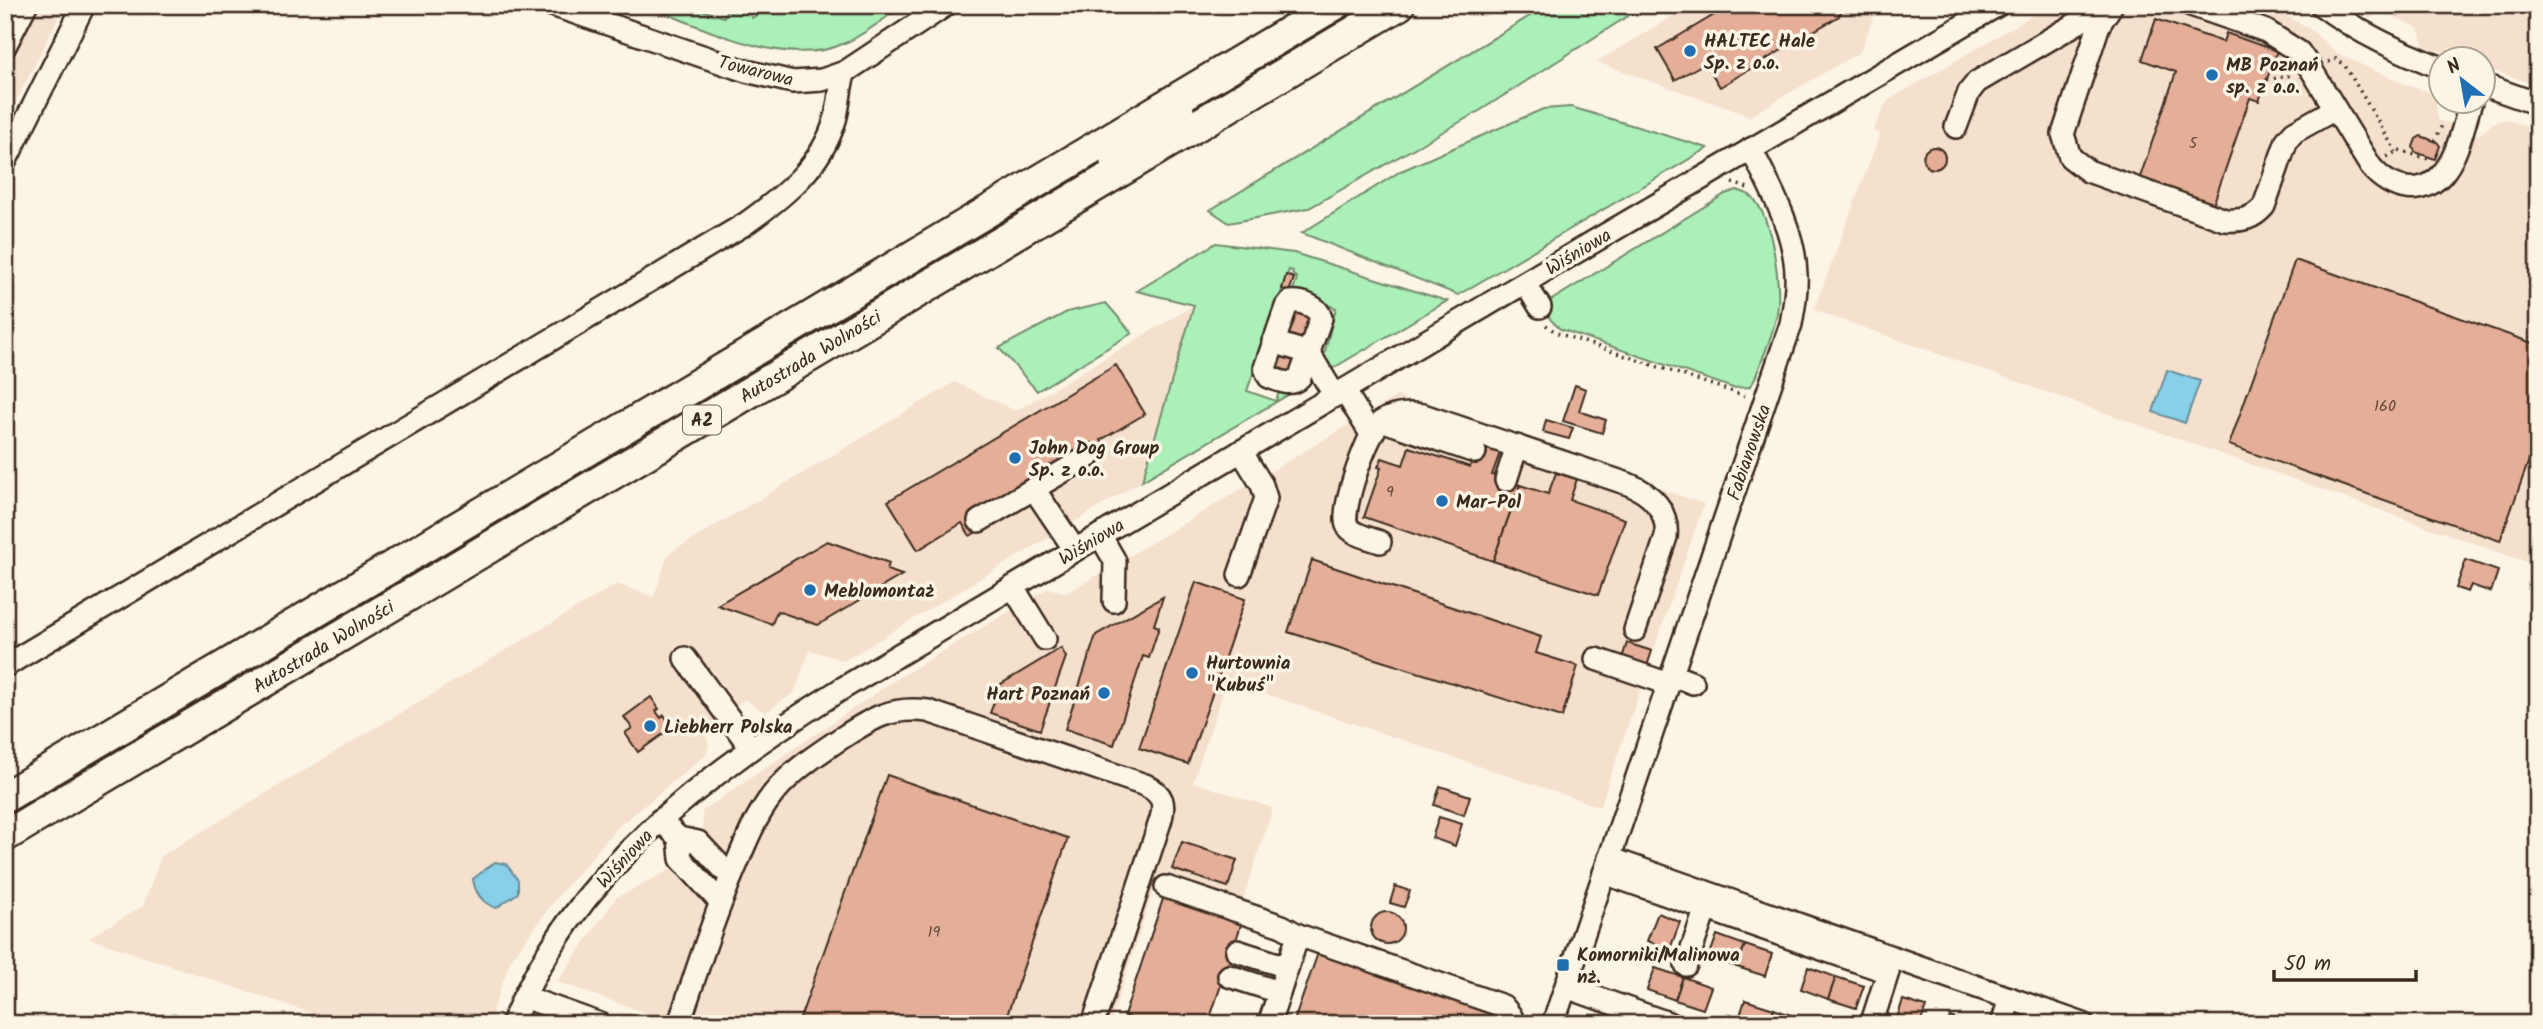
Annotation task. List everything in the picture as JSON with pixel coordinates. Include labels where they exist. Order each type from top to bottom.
[{"type":"highway","name":"Autostrada Wolności","points":[[5,797],[1334,5]]},
{"type":"highway","name":"Autostrada Wolności","points":[[5,836],[1399,5]]},
{"type":"street","points":[[5,46],[26,5]]},
{"type":"street","points":[[5,162],[84,5]]},
{"type":"street","name":"Towarowa","points":[[552,5],[598,13],[746,71],[793,82],[822,80],[845,72],[887,47],[946,5]]},
{"type":"street","points":[[1751,149],[1998,5]]},
{"type":"street","points":[[2110,5],[2099,25],[2063,134],[2070,157],[2088,172],[2225,220],[2246,220],[2264,206],[2287,140],[2294,132],[2335,109]]},
{"type":"street","points":[[1956,127],[1969,92],[1977,82],[2110,5]]},
{"type":"street","points":[[2191,5],[2266,31],[2290,45],[2305,60],[2361,154],[2378,176],[2394,186],[2413,189],[2432,182],[2447,169],[2466,116]]},
{"type":"street","points":[[2321,5],[2355,29],[2428,63]]},
{"type":"street","points":[[1013,235],[1275,40]]},
{"type":"street","points":[[997,206],[1291,70]]},
{"type":"street","points":[[5,666],[745,224],[790,189],[822,150],[836,118],[845,72]]},
{"type":"street","points":[[2498,90],[2538,104]]},
{"type":"street","name":"Wiśniowa","points":[[512,1024],[544,958],[578,909],[608,873],[660,820],[751,748],[843,688],[1751,149]]},
{"type":"street","name":"Fabianowska","points":[[1553,1024],[1607,866],[1641,796],[1670,680],[1735,457],[1755,399],[1791,324],[1796,296],[1796,271],[1789,237],[1775,199],[1751,149]]},
{"type":"street","points":[[1525,283],[1539,307]]},
{"type":"street","points":[[1290,302],[1314,307],[1321,315],[1300,377],[1295,382],[1288,383],[1269,377],[1265,370],[1273,342],[1290,302]]},
{"type":"street","points":[[1273,342],[1309,353],[1339,393],[1378,427],[1475,452]]},
{"type":"street","points":[[1380,542],[1347,526],[1345,519],[1348,497],[1378,427],[1407,413],[1423,415],[1639,488],[1660,508],[1667,527],[1635,630]]},
{"type":"street","points":[[1506,480],[1517,446]]},
{"type":"street","points":[[1240,575],[1266,498],[1262,485],[1241,451]]},
{"type":"street","points":[[979,522],[1091,455]]},
{"type":"street","points":[[1034,489],[1075,550]]},
{"type":"street","points":[[1100,535],[1115,561],[1114,601]]},
{"type":"street","points":[[1013,587],[1045,639]]},
{"type":"street","points":[[685,657],[751,748]]},
{"type":"street","points":[[1596,659],[1670,680],[1693,682]]},
{"type":"street","points":[[679,1024],[720,902],[758,817],[780,786],[810,760],[862,725],[888,712],[902,709],[928,711],[1145,785],[1160,795],[1164,804],[1163,813],[1093,1024]]},
{"type":"street","points":[[660,820],[679,838],[698,842],[731,877]]},
{"type":"street","points":[[679,838],[681,859],[720,902]]},
{"type":"street","points":[[1607,866],[1706,908],[1888,972],[1873,1018]]},
{"type":"street","points":[[1607,866],[2083,1024]]},
{"type":"street","points":[[1166,887],[1282,926],[1298,936],[1503,1006],[1511,1016],[1513,1024]]},
{"type":"street","points":[[1686,965],[1706,908]]},
{"type":"street","points":[[1269,1024],[1298,936]]},
{"type":"street","points":[[1237,951],[1287,967]]},
{"type":"street","points":[[1229,976],[1279,992]]},
{"type":"street","points":[[1566,987],[1671,1024]]},
{"type":"street","points":[[524,997],[600,1024]]},
{"type":"street","points":[[2002,1024],[2010,998]]},
{"type":"path","points":[[2325,64],[2336,59],[2344,64],[2396,152]]},
{"type":"path","points":[[2267,80],[2297,74]]},
{"type":"path","points":[[2381,161],[2399,150],[2428,160],[2429,157]]},
{"type":"path","points":[[1730,183],[1751,190]]},
{"type":"path","points":[[1539,307],[1545,324],[1557,333],[1755,399]]},
{"type":"shaded area","points":[[5,5],[65,5],[5,123]]},
{"type":"shaded area","points":[[1691,5],[1878,5],[1860,52],[1750,116],[1596,62]]},
{"type":"shaded area","name":"MB Poznań sp. z o.o.","points":[[2050,5],[2268,5],[2310,29],[2338,54],[2404,84],[2428,92],[2428,116],[2438,116],[2438,120],[2479,135],[2493,123],[2505,119],[2538,131],[2538,566],[1814,310],[1880,134],[1873,131],[1887,101]]},
{"type":"shaded area","points":[[2349,5],[2538,5],[2538,86],[2498,72],[2498,46],[2428,47],[2424,46],[2418,28],[2383,11],[2370,18]]},
{"type":"shaded area","points":[[1194,305],[1142,481],[844,661],[810,650],[794,693],[765,713],[745,699],[703,730],[709,743],[707,754],[617,828],[559,895],[510,961],[488,1024],[344,1024],[88,938],[143,906],[161,856],[617,584],[654,597],[668,554],[955,382],[1016,411]]},
{"type":"shaded area","points":[[1397,396],[1704,504],[1600,807],[1227,681],[1193,782],[1273,808],[1242,903],[1158,876],[1110,1024],[663,1024],[664,1019],[557,982],[616,898],[679,865],[704,843],[702,811],[895,680],[1048,588],[1067,593]]},
{"type":"green space","points":[[645,5],[685,5],[724,17],[728,5],[745,7],[752,18],[773,5],[903,5],[845,43],[822,50],[797,52],[770,49],[717,34]]},
{"type":"green space","points":[[1548,5],[1645,5],[1481,110],[1309,208],[1229,223],[1210,210]]},
{"type":"green space","points":[[1571,107],[1708,148],[1458,295],[1302,233],[1401,171],[1543,109]]},
{"type":"green space","points":[[1737,190],[1752,197],[1759,206],[1770,235],[1777,269],[1778,301],[1773,330],[1754,381],[1749,387],[1733,388],[1560,329],[1550,319],[1546,306],[1550,301],[1725,194]]},
{"type":"green space","points":[[1216,243],[1294,253],[1447,301],[1330,370],[1324,355],[1336,308],[1292,293],[1297,278],[1292,274],[1293,271],[1289,270],[1247,391],[1276,401],[1280,389],[1293,392],[1142,481],[1194,305],[1137,291]]},
{"type":"green space","points":[[1106,303],[1132,333],[1037,391],[999,348],[1067,312]]},
{"type":"water","points":[[2167,370],[2200,381],[2185,423],[2153,412]]},
{"type":"water","points":[[495,862],[506,864],[518,880],[518,893],[496,908],[480,897],[473,879]]},
{"type":"building","points":[[1731,5],[1842,5],[1842,10],[1839,16],[1720,87],[1705,63],[1675,80],[1657,49]]},
{"type":"building","points":[[2156,19],[2223,42],[2226,33],[2277,51],[2259,101],[2250,98],[2212,208],[2138,183],[2176,72],[2142,60]]},
{"type":"building","points":[[2421,136],[2437,142],[2440,146],[2435,159],[2415,152],[2413,147],[2416,139]]},
{"type":"building","points":[[1934,147],[1942,150],[1945,158],[1942,166],[1934,169],[1926,166],[1923,158],[1926,150]]},
{"type":"building","points":[[2295,260],[2538,345],[2538,435],[2500,541],[2229,445]]},
{"type":"building","points":[[1286,275],[1294,278],[1289,292],[1282,289]]},
{"type":"building","points":[[1294,308],[1312,314],[1290,377],[1273,371]]},
{"type":"building","name":"John Dog Group Sp. z o.o.","points":[[1116,365],[1145,414],[1101,440],[1109,453],[970,536],[962,523],[918,550],[888,501]]},
{"type":"building","points":[[1575,385],[1586,389],[1579,411],[1606,420],[1602,433],[1563,421]]},
{"type":"building","points":[[1546,420],[1573,428],[1569,439],[1543,432]]},
{"type":"building","name":"Mar-Pol","points":[[1478,443],[1501,450],[1492,475],[1520,485],[1493,561],[1364,517],[1382,458],[1403,465],[1409,447],[1470,467]]},
{"type":"building","points":[[1556,473],[1577,479],[1570,500],[1625,519],[1598,595],[1493,561],[1520,485],[1548,494]]},
{"type":"building","name":"Meblomontaż","points":[[827,541],[889,563],[887,570],[902,575],[818,625],[777,611],[772,624],[717,605]]},
{"type":"building","points":[[1312,560],[1541,637],[1536,653],[1578,666],[1562,717],[1288,632]]},
{"type":"building","points":[[2466,560],[2498,571],[2491,592],[2471,585],[2468,592],[2456,588]]},
{"type":"building","name":"Hurtownia \"Kubuś\"","points":[[1196,582],[1245,599],[1188,764],[1139,748]]},
{"type":"building","name":"Hart Poznań","points":[[1163,597],[1154,625],[1159,627],[1149,658],[1143,656],[1114,745],[1065,729],[1096,635]]},
{"type":"building","points":[[1627,643],[1652,651],[1647,666],[1622,658]]},
{"type":"building","points":[[1061,648],[1066,657],[1040,730],[990,713],[1001,684]]},
{"type":"building","points":[[651,697],[661,718],[664,715],[673,727],[638,752],[625,733],[632,728],[624,717]]},
{"type":"building","points":[[887,775],[1068,838],[1004,1024],[798,1024]]},
{"type":"building","points":[[1440,786],[1470,796],[1464,815],[1434,805]]},
{"type":"building","points":[[1439,817],[1462,824],[1455,846],[1432,838]]},
{"type":"building","points":[[1182,842],[1237,860],[1228,887],[1172,869]]},
{"type":"building","points":[[1395,886],[1410,891],[1404,907],[1390,903]]},
{"type":"building","points":[[1165,893],[1243,919],[1208,1024],[1147,1024],[1124,1016]]},
{"type":"building","points":[[1387,912],[1398,917],[1403,928],[1398,939],[1387,944],[1376,939],[1371,928],[1376,917]]},
{"type":"building","points":[[1658,913],[1680,922],[1670,949],[1647,941]]},
{"type":"building","points":[[1717,935],[1745,945],[1737,967],[1709,957]]},
{"type":"building","points":[[1745,945],[1772,954],[1765,976],[1737,967]]},
{"type":"building","points":[[1319,950],[1492,1010],[1487,1024],[1293,1024]]},
{"type":"building","points":[[1808,967],[1836,977],[1828,999],[1801,989]]},
{"type":"building","points":[[1655,968],[1683,977],[1675,1000],[1647,990]]},
{"type":"building","points":[[1683,977],[1711,987],[1703,1009],[1675,1000]]},
{"type":"building","points":[[1836,977],[1864,986],[1856,1008],[1828,999]]},
{"type":"building","points":[[1745,1000],[1774,1009],[1769,1024],[1738,1022]]},
{"type":"building","points":[[1903,1000],[1926,1007],[1920,1024],[1895,1024]]},
{"type":"building","points":[[1774,1009],[1802,1019],[1800,1024],[1769,1024]]},
{"type":"building","points":[[1950,1017],[1968,1024],[1947,1024]]},
{"type":"place","name":"HALTEC Hale Sp. z o.o.","points":[[1690,51]]},
{"type":"place","name":"MB Poznań sp. z o.o.","points":[[2212,75]]},
{"type":"place","name":"John Dog Group Sp. z o.o.","points":[[1015,458]]},
{"type":"place","name":"Mar-Pol","points":[[1442,501]]},
{"type":"place","name":"Meblomontaż","points":[[810,590]]},
{"type":"place","name":"Hurtownia \"Kubuś\"","points":[[1192,673]]},
{"type":"place","name":"Hart Poznań","points":[[1104,693]]},
{"type":"place","name":"Liebherr Polska","points":[[650,726]]},
{"type":"place","name":"Komorniki/Malinowa nż.","points":[[1563,965]]}]
